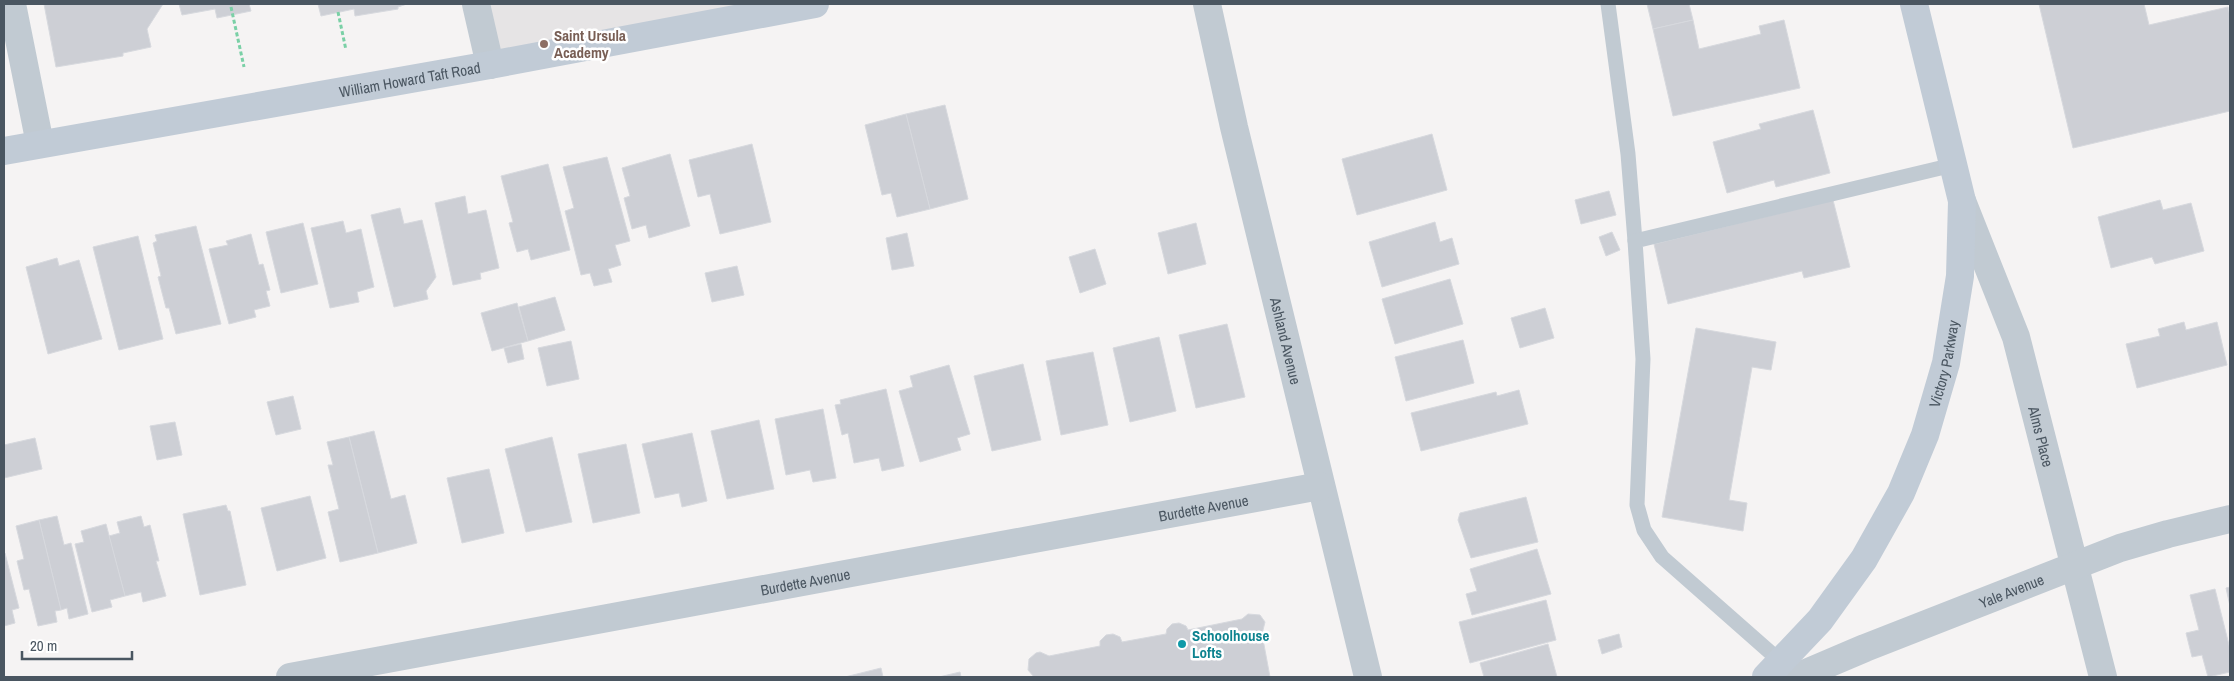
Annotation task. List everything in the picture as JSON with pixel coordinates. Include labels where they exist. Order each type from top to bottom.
[{"type":"street","points":[[12,4],[40,144]]},
{"type":"street","points":[[476,4],[490,65]]},
{"type":"street","name":"William Howard Taft Road","points":[[4,151],[490,65],[815,4]]},
{"type":"street","name":"Ashland Avenue","points":[[1207,4],[1234,127],[1368,677]]},
{"type":"street","name":"Victory Parkway","points":[[1781,672],[1864,559],[1900,492],[1925,435],[1946,363],[1960,276],[1962,201],[1914,4]]},
{"type":"street","name":"Alms Place","points":[[1962,201],[2016,337],[2103,677]]},
{"type":"street","name":"Burdette Avenue","points":[[290,677],[1320,486]]},
{"type":"street","name":"Yale Avenue","points":[[1781,672],[1865,648],[2120,548],[2230,519]]},
{"type":"lane","points":[[1608,4],[1628,154],[1643,359],[1637,505],[1644,530],[1669,563],[1781,672]]},
{"type":"lane","points":[[1635,241],[1953,165]]},
{"type":"path","points":[[231,7],[244,67]]},
{"type":"path","points":[[338,12],[346,50]]},
{"type":"shaded area","name":"Saint Ursula Academy","points":[[476,4],[740,4],[744,17],[490,65]]},
{"type":"building","points":[[44,4],[163,4],[147,29],[151,47],[123,53],[123,56],[56,67]]},
{"type":"building","points":[[179,4],[249,4],[251,11],[217,18],[215,9],[182,15]]},
{"type":"building","points":[[318,4],[407,4],[398,7],[398,9],[355,16],[354,9],[321,16]]},
{"type":"building","points":[[1647,4],[1689,4],[1693,20],[1653,29]]},
{"type":"building","points":[[2039,4],[2144,4],[2149,25],[2228,7],[2230,16],[2230,111],[2073,148]]},
{"type":"building","points":[[1693,20],[1699,49],[1761,34],[1759,26],[1784,20],[1800,88],[1673,116],[1653,29]]},
{"type":"building","points":[[945,105],[968,199],[930,209],[906,114]]},
{"type":"building","points":[[1813,110],[1830,173],[1776,187],[1774,180],[1727,193],[1713,142],[1761,129],[1759,124]]},
{"type":"building","points":[[906,114],[930,209],[897,217],[891,193],[882,195],[865,125]]},
{"type":"building","points":[[1432,134],[1447,190],[1357,215],[1342,159]]},
{"type":"building","points":[[752,144],[771,222],[720,234],[710,194],[698,197],[689,160]]},
{"type":"building","points":[[670,154],[690,226],[649,238],[646,225],[632,229],[624,198],[630,196],[622,168]]},
{"type":"building","points":[[607,157],[630,241],[615,245],[621,265],[608,269],[612,282],[594,286],[590,273],[581,275],[565,211],[574,208],[563,167]]},
{"type":"building","points":[[548,164],[570,250],[531,260],[528,249],[517,252],[509,223],[513,222],[501,176]]},
{"type":"building","points":[[1609,191],[1616,215],[1581,224],[1575,200]]},
{"type":"building","points":[[465,196],[468,214],[486,210],[499,268],[480,273],[481,279],[453,285],[435,203]]},
{"type":"building","points":[[1833,200],[1850,267],[1804,278],[1802,271],[1668,304],[1654,244]]},
{"type":"building","points":[[2160,200],[2163,210],[2191,203],[2204,251],[2155,264],[2152,257],[2111,268],[2098,217]]},
{"type":"building","points":[[400,208],[404,224],[422,220],[436,277],[426,291],[428,299],[394,307],[371,215]]},
{"type":"building","points":[[343,221],[346,233],[361,229],[374,287],[357,292],[359,302],[330,308],[311,228]]},
{"type":"building","points":[[1435,222],[1440,242],[1452,238],[1459,264],[1382,287],[1369,242]]},
{"type":"building","points":[[303,223],[318,284],[281,293],[266,232]]},
{"type":"building","points":[[1196,223],[1206,264],[1168,274],[1158,233]]},
{"type":"building","points":[[196,226],[221,324],[176,334],[169,308],[166,308],[158,277],[161,276],[153,243],[157,241],[155,235]]},
{"type":"building","points":[[1612,232],[1620,250],[1606,256],[1599,237]]},
{"type":"building","points":[[907,233],[914,266],[892,270],[886,238]]},
{"type":"building","points":[[251,234],[259,265],[263,264],[270,290],[266,291],[270,306],[254,310],[256,317],[229,324],[209,249],[228,245],[226,241]]},
{"type":"building","points":[[138,236],[163,339],[119,350],[93,247]]},
{"type":"building","points":[[1095,249],[1106,284],[1080,293],[1069,257]]},
{"type":"building","points":[[57,258],[59,266],[79,260],[102,339],[48,354],[26,267]]},
{"type":"building","points":[[737,266],[744,295],[712,302],[705,273]]},
{"type":"building","points":[[1450,279],[1463,324],[1395,344],[1382,299]]},
{"type":"building","points":[[555,297],[565,330],[528,341],[519,307]]},
{"type":"building","points":[[517,303],[528,341],[492,351],[481,313]]},
{"type":"building","points":[[1545,308],[1554,338],[1520,348],[1511,318]]},
{"type":"building","points":[[2184,322],[2186,330],[2217,322],[2227,365],[2137,388],[2126,344],[2160,336],[2158,329]]},
{"type":"building","points":[[1227,324],[1245,397],[1196,408],[1179,335]]},
{"type":"building","points":[[1696,328],[1776,342],[1771,370],[1752,367],[1729,500],[1747,503],[1743,531],[1662,517]]},
{"type":"building","points":[[1159,337],[1176,411],[1130,422],[1113,348]]},
{"type":"building","points":[[1463,340],[1474,383],[1406,401],[1395,357]]},
{"type":"building","points":[[571,341],[579,379],[547,386],[538,348]]},
{"type":"building","points":[[521,344],[524,359],[508,363],[504,348]]},
{"type":"building","points":[[1093,352],[1108,425],[1061,435],[1046,361]]},
{"type":"building","points":[[1023,364],[1041,440],[992,451],[974,376]]},
{"type":"building","points":[[949,365],[970,434],[957,438],[961,450],[920,462],[899,391],[913,387],[910,376]]},
{"type":"building","points":[[886,389],[904,466],[882,471],[879,458],[854,463],[848,433],[842,435],[835,405],[841,404],[840,400]]},
{"type":"building","points":[[1519,390],[1528,424],[1421,451],[1411,413],[1496,392],[1497,396]]},
{"type":"building","points":[[293,396],[301,429],[276,435],[267,402]]},
{"type":"building","points":[[823,409],[836,478],[813,482],[810,470],[786,475],[775,419]]},
{"type":"building","points":[[759,420],[774,489],[727,499],[711,431]]},
{"type":"building","points":[[175,422],[182,455],[157,460],[150,426]]},
{"type":"building","points":[[374,431],[391,499],[405,495],[417,543],[378,553],[349,437]]},
{"type":"building","points":[[692,433],[707,501],[682,507],[679,493],[655,498],[642,444]]},
{"type":"building","points":[[349,437],[378,553],[340,562],[328,512],[339,509],[328,465],[333,465],[327,442]]},
{"type":"building","points":[[552,437],[572,522],[526,532],[505,449]]},
{"type":"building","points":[[35,438],[42,469],[4,478],[4,445]]},
{"type":"building","points":[[626,444],[640,513],[593,523],[578,454]]},
{"type":"building","points":[[489,469],[504,533],[462,543],[447,478]]},
{"type":"building","points":[[310,496],[326,558],[277,571],[261,508]]},
{"type":"building","points":[[1526,497],[1538,542],[1471,558],[1458,520],[1460,513]]},
{"type":"building","points":[[226,505],[228,511],[230,511],[246,585],[200,595],[183,514]]},
{"type":"building","points":[[57,516],[64,545],[71,543],[88,614],[69,619],[67,608],[61,610],[39,520]]},
{"type":"building","points":[[141,516],[144,527],[150,525],[159,561],[156,561],[166,596],[143,602],[141,592],[125,596],[109,536],[120,533],[117,522]]},
{"type":"building","points":[[39,520],[61,610],[55,611],[57,622],[38,626],[29,589],[24,590],[17,561],[24,559],[16,526]]},
{"type":"building","points":[[106,524],[125,596],[110,600],[112,607],[92,612],[75,544],[84,542],[81,531]]},
{"type":"building","points":[[1537,549],[1551,594],[1472,615],[1466,594],[1477,591],[1470,569]]},
{"type":"building","points":[[4,553],[19,608],[12,610],[15,623],[4,626]]},
{"type":"building","points":[[2230,587],[2230,606],[2226,588]]},
{"type":"building","points":[[2215,589],[2230,649],[2230,672],[2208,677],[2202,655],[2192,657],[2186,633],[2199,630],[2190,595]]},
{"type":"building","points":[[1546,600],[1556,640],[1470,663],[1459,622]]},
{"type":"building","name":"Schoolhouse Lofts","points":[[1248,614],[1260,615],[1265,622],[1262,634],[1270,677],[1034,677],[1028,670],[1029,659],[1036,653],[1040,652],[1049,656],[1100,646],[1100,641],[1106,635],[1113,634],[1120,637],[1122,642],[1166,634],[1167,629],[1172,624],[1179,623],[1186,626],[1188,630],[1242,619]]},
{"type":"building","points":[[1619,634],[1622,647],[1602,654],[1598,640]]},
{"type":"building","points":[[1548,644],[1557,677],[1484,677],[1480,663]]},
{"type":"building","points":[[881,668],[883,677],[845,677]]},
{"type":"building","points":[[960,672],[961,677],[939,677]]},
{"type":"place","name":"Saint Ursula Academy","points":[[544,44]]},
{"type":"place","name":"Schoolhouse Lofts","points":[[1182,644]]}]
